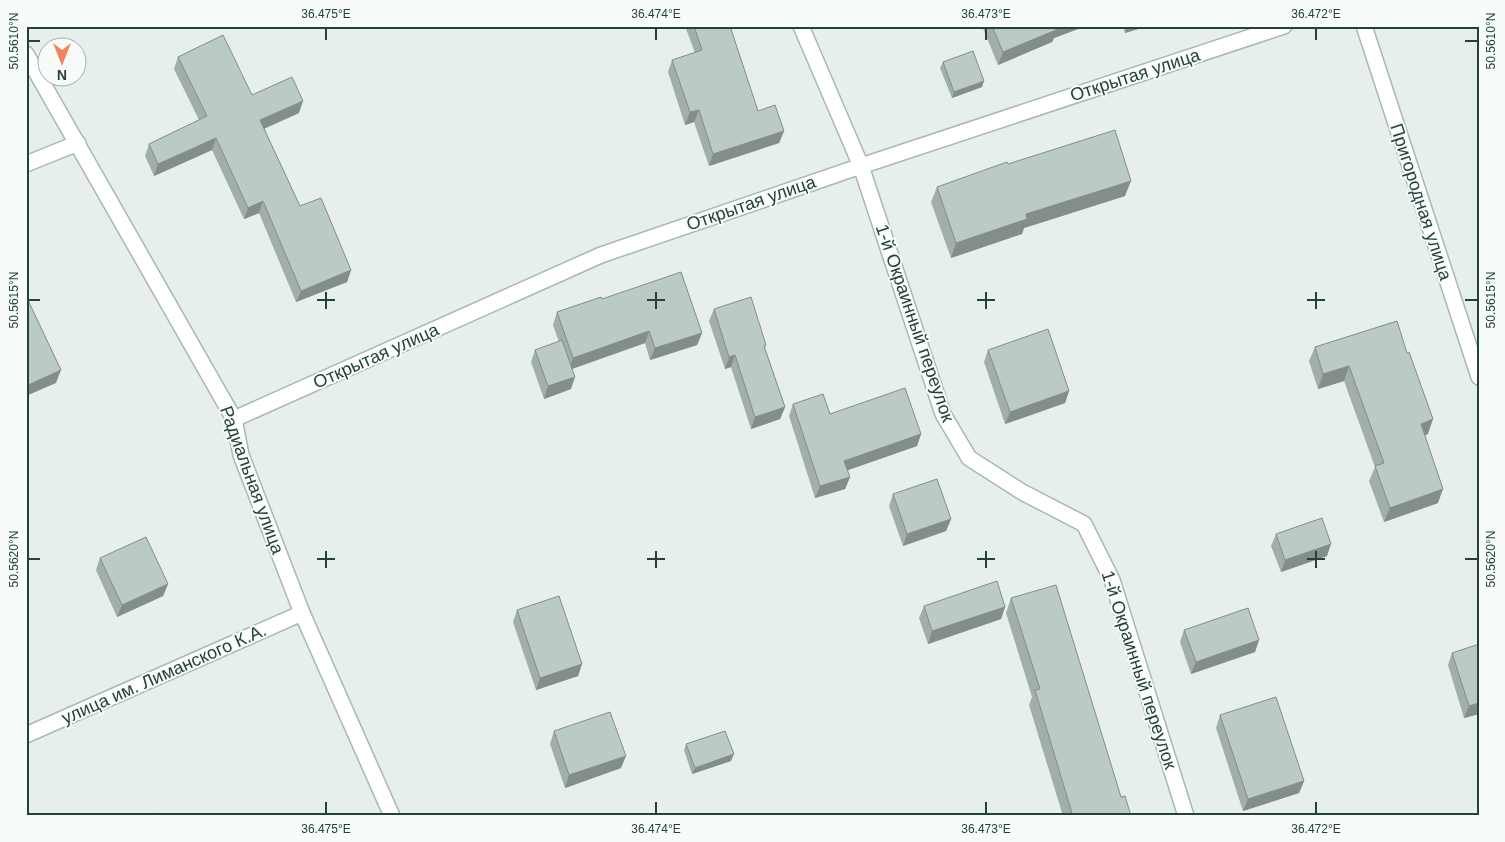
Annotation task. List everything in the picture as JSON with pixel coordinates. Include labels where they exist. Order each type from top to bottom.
[{"type":"street","name":"1-й Окраинный переулок","points":[[801,26],[861,166],[943,414],[969,458],[1022,492],[1084,524],[1112,580],[1186,816]]},
{"type":"street","name":"Открытая улица","points":[[234,419],[601,255],[861,166],[1284,26]]},
{"type":"street","name":"Пригородная улица","points":[[1364,26],[1479,378]]},
{"type":"street","name":"Радиальная улица","points":[[26,54],[234,419],[241,455],[302,613],[392,816]]},
{"type":"street","points":[[26,164],[78,143]]},
{"type":"street","name":"улица им. Лиманского К.А.","points":[[26,734],[302,613]]},
{"type":"building","points":[[694,26],[730,26],[758,111],[775,105],[784,131],[713,154],[699,110],[690,112],[672,60],[702,50]]},
{"type":"building","points":[[992,26],[1056,26],[1056,30],[1003,52]]},
{"type":"building","points":[[223,35],[252,95],[292,77],[303,101],[260,120],[300,206],[321,198],[351,270],[301,291],[263,201],[248,208],[216,138],[158,164],[149,144],[207,116],[178,57]]},
{"type":"building","points":[[973,51],[984,81],[954,92],[943,62]]},
{"type":"building","points":[[1115,130],[1131,181],[1026,214],[1027,219],[956,243],[937,187],[1007,162],[1008,164]]},
{"type":"building","points":[[681,272],[702,333],[655,348],[649,331],[573,358],[557,312]]},
{"type":"building","points":[[26,296],[61,370],[26,386]]},
{"type":"building","points":[[751,297],[766,345],[764,346],[785,407],[755,417],[735,355],[729,357],[714,309]]},
{"type":"building","points":[[1397,321],[1407,353],[1409,352],[1433,419],[1421,424],[1443,489],[1390,508],[1375,466],[1384,463],[1349,366],[1323,374],[1315,347]]},
{"type":"building","points":[[1048,329],[1069,391],[1010,412],[988,350]]},
{"type":"building","points":[[562,340],[575,377],[548,386],[535,350]]},
{"type":"building","points":[[905,388],[921,434],[844,461],[850,477],[820,486],[793,404],[823,394],[830,414]]},
{"type":"building","points":[[937,479],[951,519],[907,534],[893,494]]},
{"type":"building","points":[[1322,518],[1331,544],[1285,560],[1276,534]]},
{"type":"building","points":[[146,537],[168,584],[122,605],[100,558]]},
{"type":"building","points":[[997,581],[1005,607],[932,631],[924,606]]},
{"type":"building","points":[[1056,585],[1121,797],[1125,796],[1131,816],[1065,816],[1072,813],[1035,690],[1040,689],[1011,598]]},
{"type":"building","points":[[559,596],[582,664],[540,678],[517,610]]},
{"type":"building","points":[[1248,608],[1259,640],[1196,662],[1184,630]]},
{"type":"building","points":[[1479,644],[1479,703],[1469,706],[1452,653]]},
{"type":"building","points":[[1276,697],[1304,781],[1248,799],[1220,715]]},
{"type":"building","points":[[610,712],[626,756],[569,775],[554,731]]},
{"type":"building","points":[[725,731],[734,754],[695,768],[686,744]]}]
